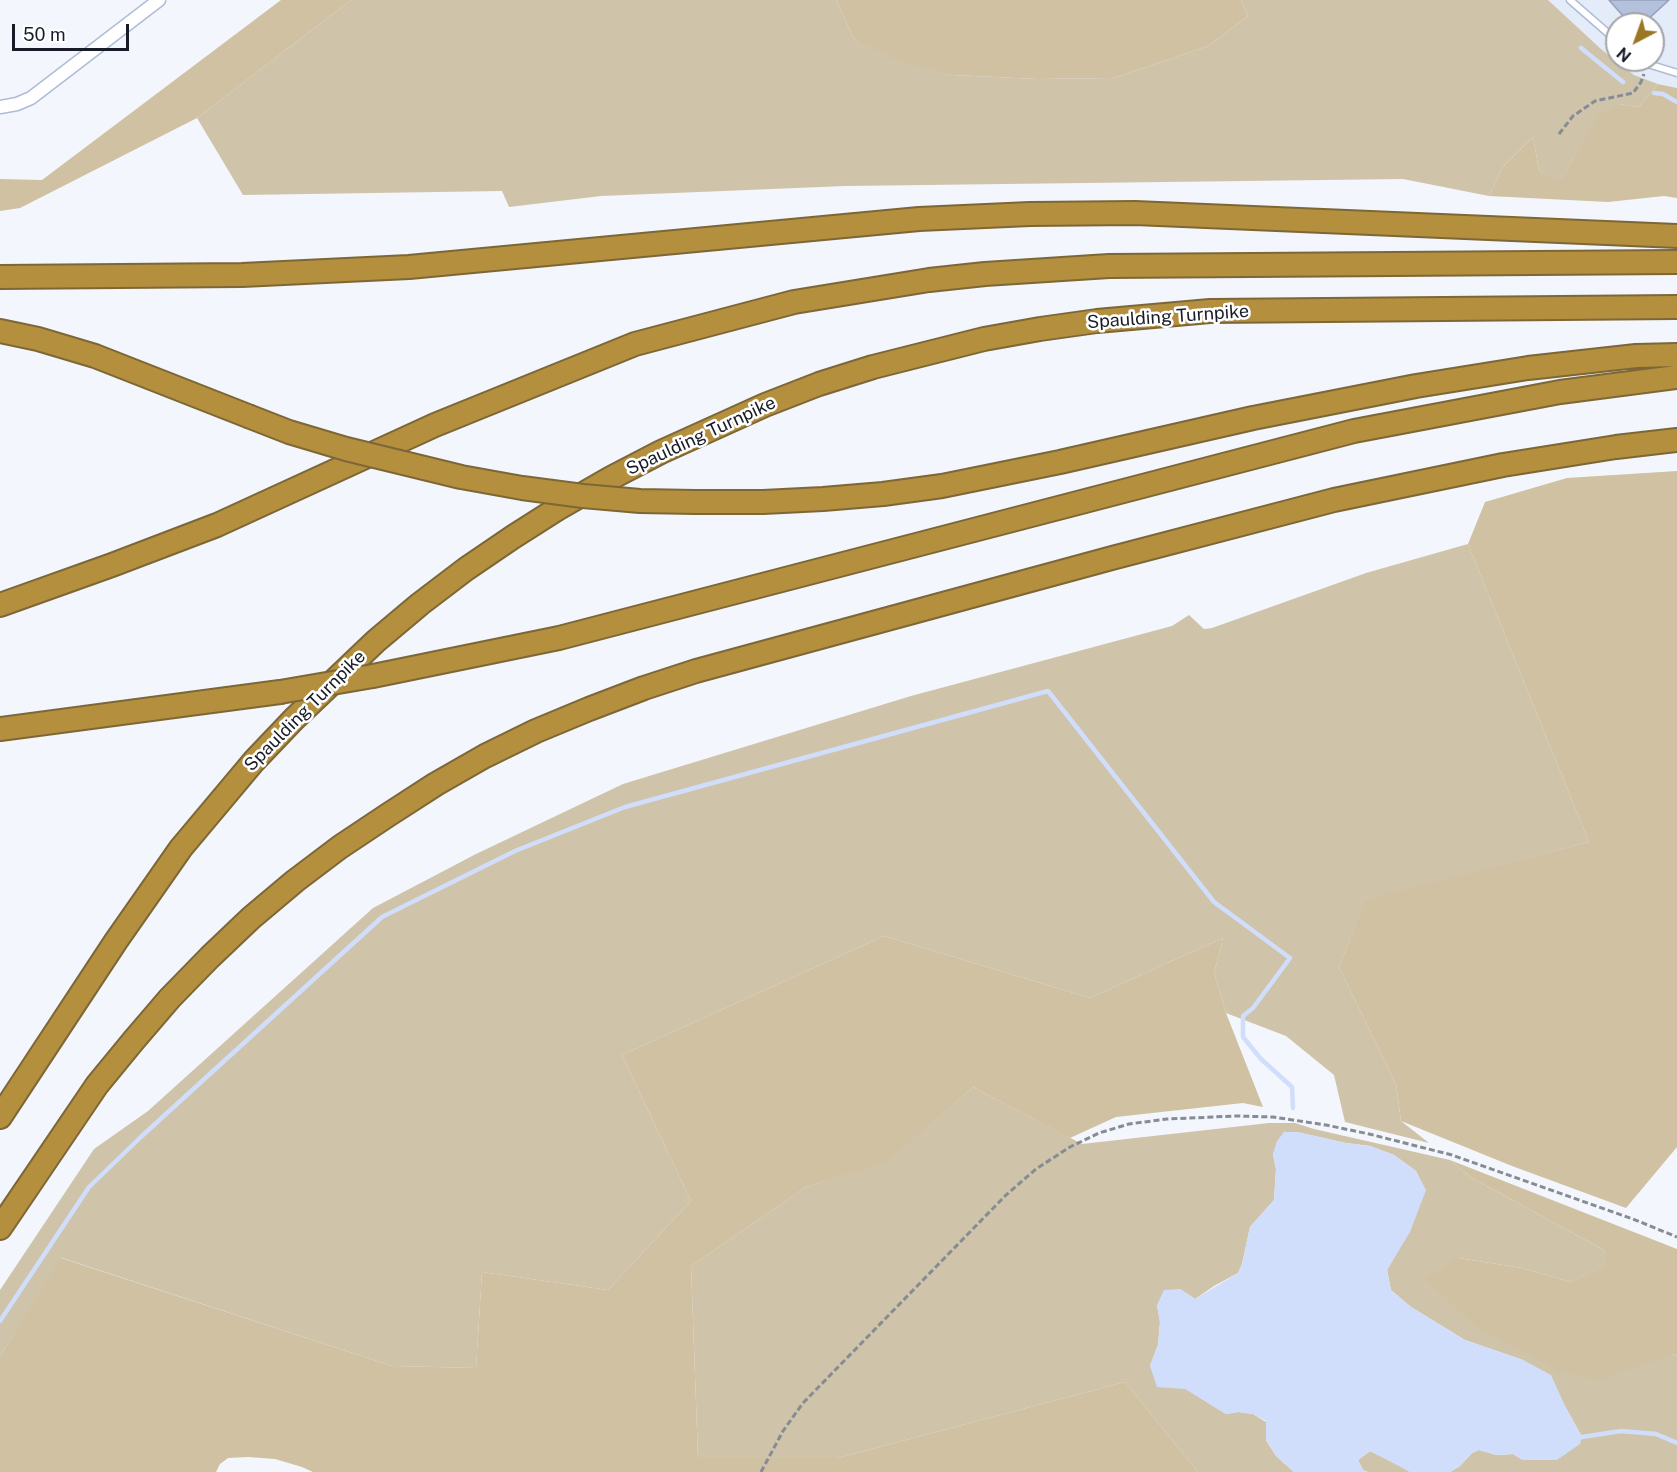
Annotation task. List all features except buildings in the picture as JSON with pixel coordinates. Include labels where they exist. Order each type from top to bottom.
[{"type":"highway","points":[[0,277],[242,274],[409,267],[919,219],[987,215],[1135,213],[1677,236]]},
{"type":"highway","points":[[0,605],[217,525],[435,425],[635,344],[794,302],[973,275],[1109,266],[1677,262]]},
{"type":"highway","name":"Spaulding Turnpike","points":[[0,1117],[116,941],[182,848],[254,761],[294,719],[376,641],[466,569],[557,508],[661,452],[765,405],[851,374],[928,352],[1040,329],[1097,321],[1210,311],[1677,307]]},
{"type":"highway","points":[[0,331],[38,339],[95,356],[289,432],[346,449],[461,477],[522,488],[640,501],[695,502],[823,499],[942,486],[1252,418],[1416,386],[1539,367],[1636,356],[1677,356]]},
{"type":"highway","points":[[0,729],[280,692],[373,676],[559,638],[1354,431],[1560,392],[1677,377]]},
{"type":"highway","points":[[0,1228],[97,1086],[134,1040],[178,990],[251,918],[295,881],[387,815],[485,756],[536,731],[644,688],[696,671],[1334,500],[1503,465],[1677,440]]},
{"type":"street","points":[[0,107],[17,104],[31,98],[159,0]]},
{"type":"lane","points":[[1570,0],[1605,31]]},
{"type":"path","points":[[1558,134],[1573,116],[1595,101],[1633,93],[1641,82],[1643,72]]},
{"type":"path","points":[[760,1472],[783,1431],[803,1403],[1006,1195],[1036,1169],[1070,1147],[1100,1133],[1129,1124],[1167,1119],[1236,1116],[1273,1117],[1326,1125],[1452,1155],[1677,1237]]},
{"type":"shaded area","points":[[281,0],[351,0],[197,118],[20,208],[0,211],[0,179],[42,180]]},
{"type":"shaded area","points":[[351,0],[836,0],[854,39],[953,75],[1037,79],[1113,78],[1208,46],[1248,16],[1241,0],[1548,0],[1605,52],[1605,72],[1630,72],[1658,84],[1639,107],[1619,104],[1573,159],[1561,182],[1539,171],[1533,137],[1503,167],[1489,196],[1403,179],[845,186],[601,196],[509,207],[502,191],[243,195],[197,118]]},
{"type":"shaded area","points":[[836,0],[1241,0],[1248,16],[1208,46],[1113,78],[1037,79],[953,75],[901,61],[854,39]]},
{"type":"shaded area","points":[[1548,0],[1677,0],[1677,88],[1658,84],[1630,72],[1665,72],[1665,12],[1605,12],[1605,52]]},
{"type":"shaded area","points":[[1658,84],[1677,88],[1677,198],[1664,196],[1608,202],[1489,196],[1503,167],[1533,137],[1539,171],[1561,181],[1599,116],[1619,104],[1639,107]]},
{"type":"shaded area","points":[[1677,471],[1677,1147],[1626,1208],[1512,1166],[1401,1121],[1396,1084],[1339,967],[1365,900],[1589,842],[1468,544],[1485,502],[1567,478]]},
{"type":"shaded area","points":[[1468,544],[1589,842],[1365,901],[1339,967],[1396,1084],[1401,1121],[1429,1143],[1345,1122],[1334,1075],[1286,1036],[1226,1013],[1214,973],[1223,938],[1090,998],[884,936],[622,1055],[691,1201],[608,1290],[482,1272],[476,1368],[392,1366],[62,1258],[0,1356],[0,1290],[94,1149],[148,1111],[373,908],[476,854],[623,784],[911,696],[1172,626],[1189,615],[1204,629],[1212,628],[1366,573]]},
{"type":"shaded area","points":[[884,936],[1090,998],[1223,938],[1214,973],[1226,1013],[1263,1107],[1243,1103],[1116,1117],[1070,1138],[973,1087],[887,1162],[806,1187],[691,1266],[698,1458],[838,1458],[1125,1382],[1198,1472],[313,1472],[275,1459],[248,1457],[228,1458],[220,1464],[216,1472],[0,1472],[0,1356],[61,1258],[392,1366],[476,1368],[482,1272],[608,1290],[691,1201],[622,1055]]},
{"type":"shaded area","points":[[973,1087],[1082,1144],[1269,1123],[1295,1123],[1450,1160],[1472,1178],[1604,1250],[1607,1265],[1570,1282],[1522,1268],[1458,1258],[1677,1356],[1677,1472],[1450,1472],[1460,1466],[1472,1453],[1479,1450],[1497,1455],[1513,1454],[1523,1460],[1582,1437],[1566,1408],[1523,1360],[1465,1340],[1411,1307],[1391,1290],[1387,1270],[1425,1190],[1416,1171],[1394,1155],[1370,1146],[1297,1132],[1284,1132],[1273,1154],[1276,1169],[1274,1200],[1250,1227],[1238,1273],[1195,1299],[1180,1289],[1157,1305],[1160,1322],[1158,1345],[1150,1366],[1226,1414],[1238,1412],[1253,1414],[1266,1422],[1266,1440],[1276,1456],[1294,1472],[1198,1472],[1125,1382],[838,1458],[698,1458],[691,1266],[806,1187],[887,1161]]},
{"type":"shaded area","points":[[1450,1160],[1677,1249],[1677,1356],[1673,1354],[1599,1380],[1558,1371],[1478,1328],[1426,1279],[1458,1258],[1522,1268],[1570,1282],[1606,1265],[1604,1250],[1472,1178]]},
{"type":"shaded area","points":[[1370,1451],[1410,1472],[1363,1470],[1358,1460]]},
{"type":"water","points":[[1284,1132],[1297,1132],[1370,1146],[1394,1155],[1416,1171],[1426,1190],[1410,1232],[1387,1270],[1391,1290],[1411,1307],[1465,1340],[1523,1360],[1551,1375],[1582,1437],[1580,1444],[1557,1460],[1523,1460],[1513,1454],[1497,1455],[1479,1450],[1472,1453],[1460,1466],[1450,1472],[1410,1472],[1370,1451],[1358,1460],[1363,1470],[1368,1472],[1294,1472],[1276,1456],[1266,1439],[1266,1421],[1253,1414],[1238,1412],[1226,1414],[1185,1389],[1157,1387],[1150,1366],[1158,1345],[1160,1322],[1157,1305],[1164,1290],[1180,1289],[1195,1299],[1238,1273],[1250,1227],[1274,1200],[1276,1169],[1273,1154],[1277,1141]]},
{"type":"waterway","points":[[1581,48],[1623,82]]},
{"type":"waterway","points":[[1654,93],[1663,94],[1677,102]]},
{"type":"waterway","points":[[0,1321],[89,1187],[382,917],[515,851],[625,807],[1048,691],[1214,902],[1290,958],[1253,1008],[1243,1016],[1243,1037],[1261,1059],[1292,1087],[1293,1108]]},
{"type":"waterway","points":[[1577,1436],[1621,1431],[1656,1434],[1677,1443]]}]
